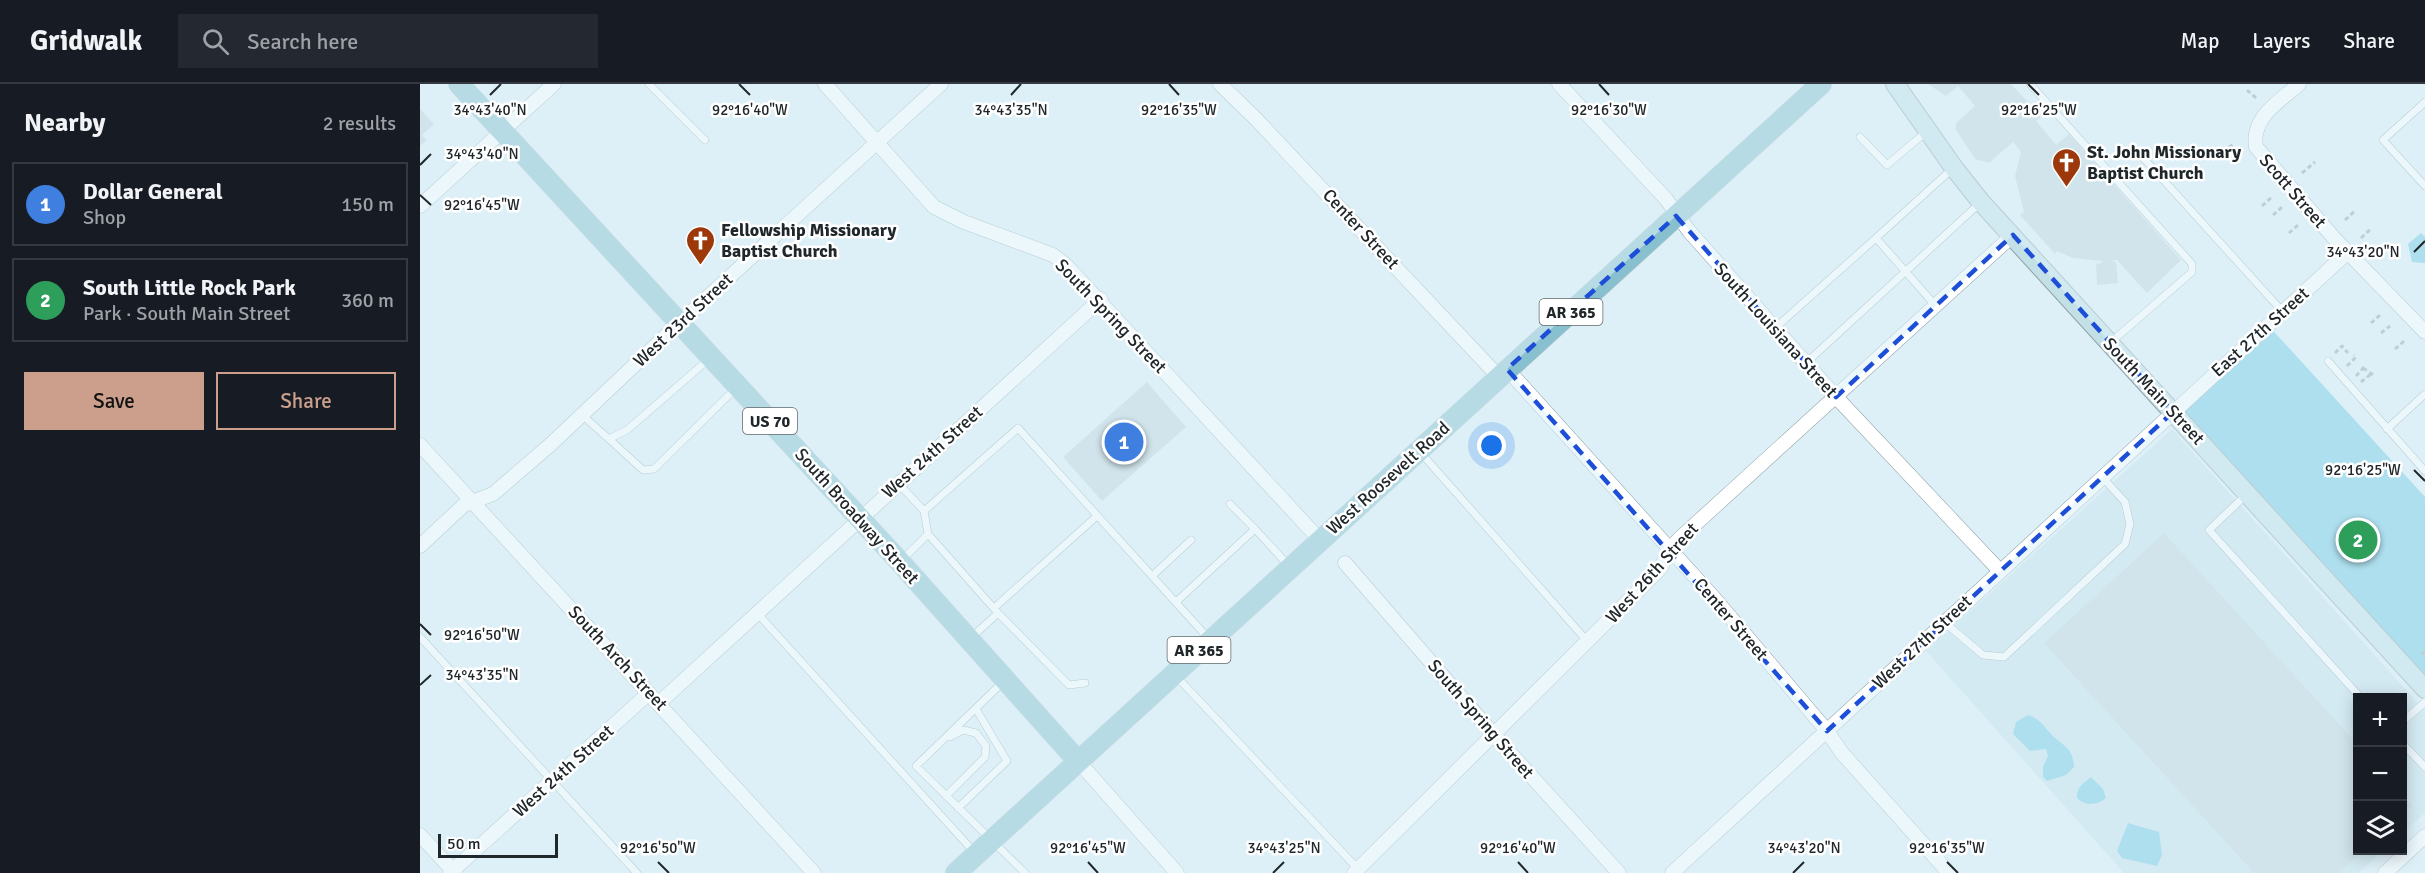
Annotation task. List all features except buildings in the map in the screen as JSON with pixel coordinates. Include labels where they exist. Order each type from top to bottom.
[{"type":"main road","name":"South Broadway Street","points":[[459,84],[900,562],[1078,761]]},
{"type":"main road","name":"West Roosevelt Road","points":[[960,872],[984,847],[1319,539],[1419,451],[1821,84]]},
{"type":"street","points":[[420,206],[554,84]]},
{"type":"street","name":"South Spring Street","points":[[825,84],[934,207],[964,222],[1053,255],[1101,300],[1319,539]]},
{"type":"street","name":"West 23rd Street","points":[[420,546],[464,505],[493,495],[941,84]]},
{"type":"street","name":"Center Street","points":[[1220,84],[1255,117],[1503,373],[1670,549],[1827,731],[1842,753],[1949,873]]},
{"type":"street","name":"South Louisiana Street","points":[[1559,84],[1666,199],[1676,216],[1836,397],[2000,571]]},
{"type":"street","name":"South Main Street","points":[[1896,84],[1954,168],[1981,202],[2425,689]]},
{"type":"street","name":"Scott Street","points":[[2299,84],[2265,113],[2254,136],[2256,147],[2348,252],[2425,332]]},
{"type":"street","name":"West 26th Street","points":[[1356,871],[1660,569],[1670,549],[2013,235]]},
{"type":"street","name":"East 27th Street","points":[[2173,412],[2348,252]]},
{"type":"street","name":"West 24th Street","points":[[453,872],[553,780],[757,613],[1101,300]]},
{"type":"street","name":"West 27th Street","points":[[1672,873],[2173,412]]},
{"type":"street","name":"South Arch Street","points":[[420,445],[474,501],[813,873]]},
{"type":"street","name":"South Spring Street","points":[[1345,563],[1494,735],[1618,873]]},
{"type":"street","name":"South Broadway Street","points":[[1078,761],[1177,873]]},
{"type":"street","points":[[420,834],[453,872]]},
{"type":"street","points":[[2385,873],[2425,836]]},
{"type":"lane","points":[[649,84],[705,140]]},
{"type":"lane","points":[[2030,84],[2192,264],[2192,272],[2182,282],[2109,344]]},
{"type":"lane","points":[[2425,102],[2383,140],[2425,186]]},
{"type":"lane","points":[[1860,137],[1887,165],[1928,130]]},
{"type":"lane","points":[[2138,152],[2283,312]]},
{"type":"lane","points":[[1774,328],[1954,168]]},
{"type":"lane","points":[[1806,363],[1981,202]]},
{"type":"lane","points":[[1876,238],[1935,305]]},
{"type":"lane","points":[[609,440],[627,430],[711,357]]},
{"type":"lane","points":[[2328,361],[2425,471]]},
{"type":"lane","points":[[582,415],[642,470],[654,469],[737,387]]},
{"type":"lane","points":[[2387,429],[2425,394]]},
{"type":"lane","points":[[924,511],[1018,428],[1209,640]]},
{"type":"lane","points":[[1419,451],[1588,642]]},
{"type":"lane","points":[[1944,622],[1983,655],[2004,657],[2126,544],[2130,524],[2125,502],[2102,477]]},
{"type":"lane","points":[[898,483],[924,511],[928,534],[996,611],[1069,685],[1085,683]]},
{"type":"lane","points":[[2248,493],[2209,530],[2356,693]]},
{"type":"lane","points":[[1230,504],[1290,567]]},
{"type":"lane","points":[[969,640],[996,611],[1097,516]]},
{"type":"lane","points":[[1176,602],[1255,529]]},
{"type":"lane","points":[[900,562],[928,534]]},
{"type":"lane","points":[[1152,576],[1191,540]]},
{"type":"lane","points":[[757,613],[906,776],[984,847],[1024,873]]},
{"type":"lane","points":[[420,637],[637,873]]},
{"type":"lane","points":[[1173,673],[1356,871]]},
{"type":"lane","points":[[906,776],[1005,680]]},
{"type":"lane","points":[[2407,718],[2425,702]]},
{"type":"lane","points":[[958,808],[1006,761],[976,709]]},
{"type":"lane","points":[[926,755],[963,730],[976,733],[983,740],[985,757],[946,796]]},
{"type":"lane","points":[[2407,747],[2425,767]]},
{"type":"lane","points":[[916,766],[958,808],[984,847]]},
{"type":"path","points":[[2247,90],[2256,98]]},
{"type":"path","points":[[2218,158],[2234,143]]},
{"type":"path","points":[[2302,173],[2315,162]]},
{"type":"path","points":[[2262,206],[2272,197]]},
{"type":"path","points":[[2273,214],[2282,207]]},
{"type":"path","points":[[2345,220],[2356,210]]},
{"type":"path","points":[[2289,233],[2298,225]]},
{"type":"path","points":[[2361,238],[2372,228]]},
{"type":"path","points":[[2371,323],[2380,315]]},
{"type":"path","points":[[2381,333],[2390,326]]},
{"type":"path","points":[[2395,349],[2404,341]]},
{"type":"path","points":[[2335,353],[2342,346],[2348,352]]},
{"type":"path","points":[[2346,366],[2356,357],[2354,355]]},
{"type":"path","points":[[2356,376],[2364,367],[2374,375],[2361,382]]},
{"type":"highlighted area","points":[[1676,216],[1836,397],[2013,235],[2173,412],[1827,731],[1507,369]]},
{"type":"shaded area","points":[[2421,233],[2425,237],[2425,263],[2412,262],[2408,244]]},
{"type":"shaded area","points":[[2268,325],[2425,497],[2425,689],[2173,412]]},
{"type":"shaded area","points":[[2172,429],[2425,711],[2425,813],[2407,829],[2407,693],[2353,693],[2353,855],[2378,855],[2358,873],[2124,873],[1926,651]]},
{"type":"shaded area","points":[[2028,715],[2038,720],[2069,750],[2074,767],[2066,775],[2047,781],[2043,777],[2043,767],[2048,756],[2046,749],[2030,751],[2013,734],[2016,722]]},
{"type":"shaded area","points":[[2091,777],[2103,789],[2106,798],[2092,804],[2084,803],[2077,798],[2079,788]]},
{"type":"shaded area","points":[[2128,823],[2159,832],[2162,855],[2157,866],[2122,858],[2117,851]]},
{"type":"place","name":"St. John Missionary Baptist Church","points":[[2066,188]]},
{"type":"place","name":"Fellowship Missionary Baptist Church","points":[[700,266]]},
{"type":"place","name":"Dollar General","points":[[1124,442]]},
{"type":"place","name":"South Little Rock Park","points":[[2358,540]]}]
